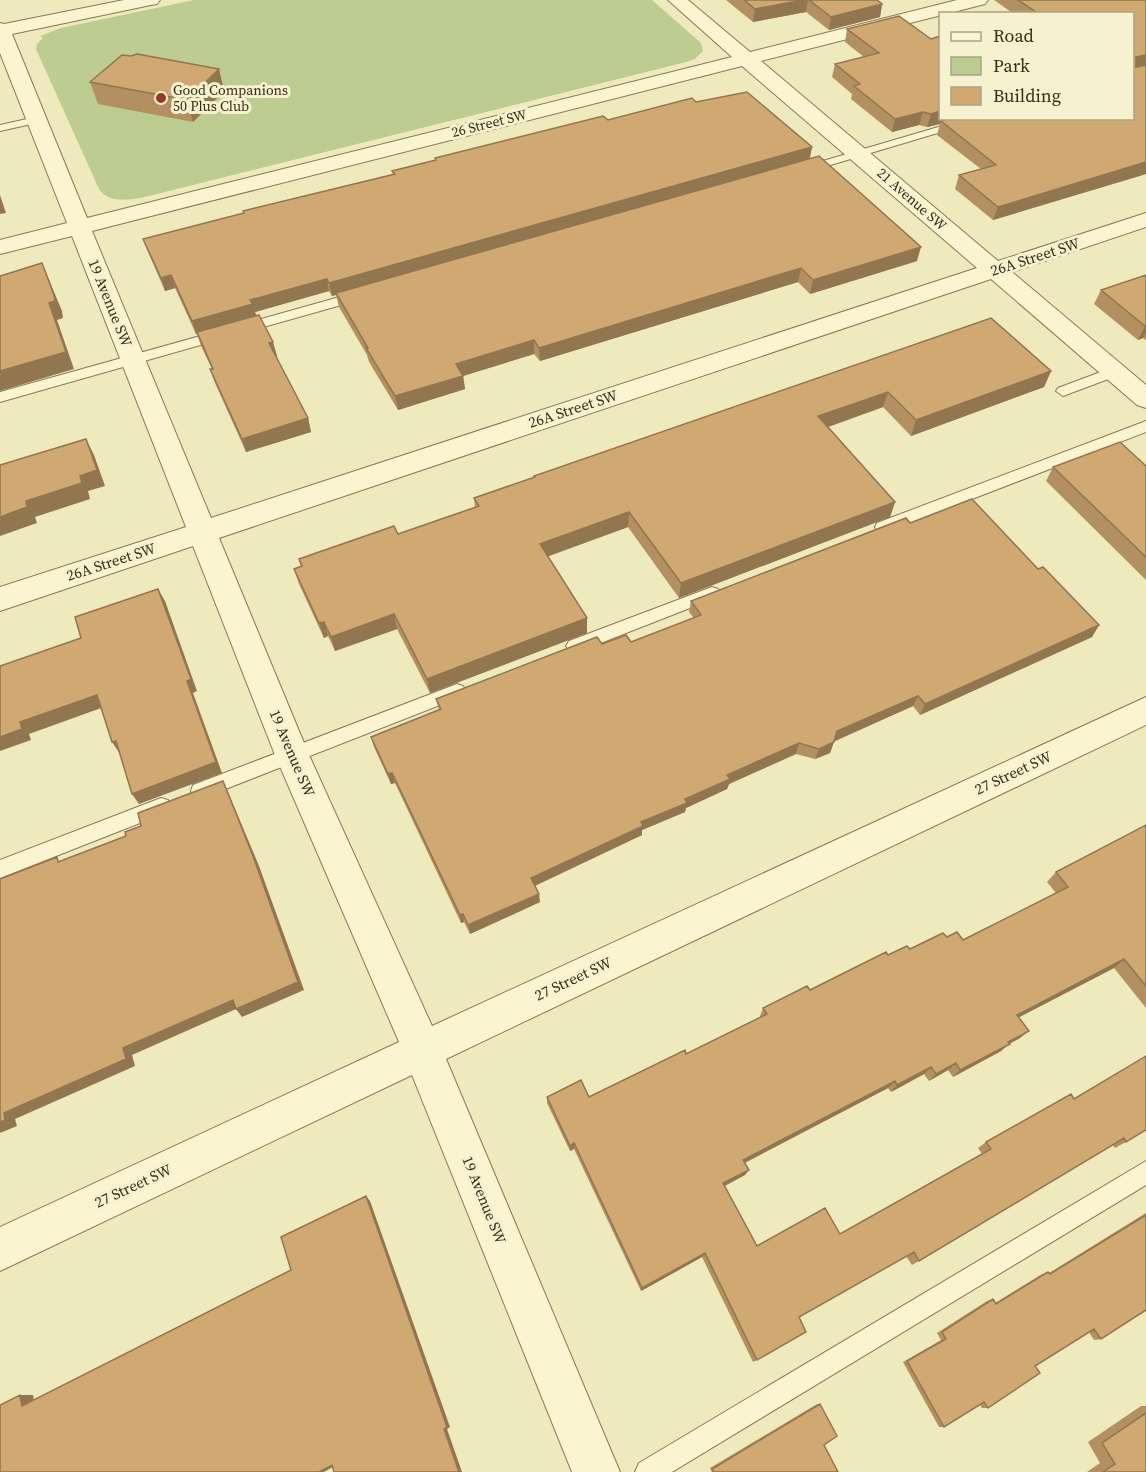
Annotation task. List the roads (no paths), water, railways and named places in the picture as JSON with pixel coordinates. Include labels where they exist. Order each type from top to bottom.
[{"type":"street","points":[[0,30],[151,0]]},
{"type":"street","name":"21 Avenue SW","points":[[677,0],[1146,399]]},
{"type":"street","name":"26 Street SW","points":[[0,247],[979,0]]},
{"type":"street","name":"19 Avenue SW","points":[[0,30],[292,755],[422,1050],[596,1472]]},
{"type":"street","name":"26A Street SW","points":[[0,599],[1146,220]]},
{"type":"street","name":"27 Street SW","points":[[0,1250],[1146,710]]},
{"type":"lane","points":[[0,128],[36,120]]},
{"type":"lane","points":[[792,173],[976,120]]},
{"type":"lane","points":[[0,398],[132,358],[369,293]]},
{"type":"lane","points":[[1063,391],[1114,372]]},
{"type":"lane","points":[[866,534],[1146,426]]},
{"type":"lane","points":[[565,650],[732,585]]},
{"type":"lane","points":[[0,868],[476,684]]},
{"type":"lane","points":[[648,1472],[1146,1172]]},
{"type":"place","name":"Good Companions 50 Plus Club","points":[[161,98]]}]
